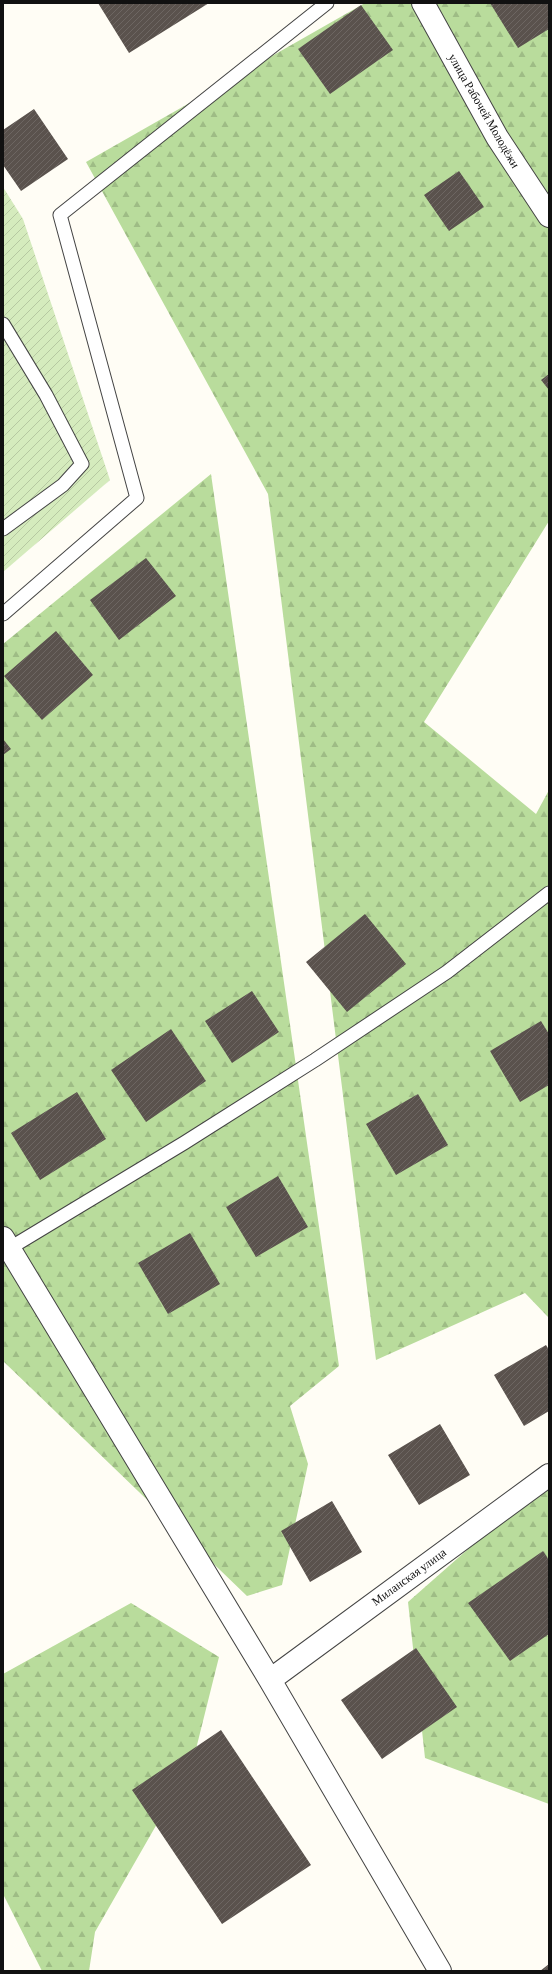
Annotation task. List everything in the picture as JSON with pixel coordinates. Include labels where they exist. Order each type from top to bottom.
[{"type":"street","name":"улица Рабочей Молодёжи","points":[[424,3],[497,137],[549,216]]},
{"type":"street","points":[[5,1246],[270,1680],[440,1971]]},
{"type":"street","name":"Миланская улица","points":[[270,1680],[549,1475]]},
{"type":"lane","points":[[3,614],[137,498],[60,215],[327,3]]},
{"type":"lane","points":[[3,324],[46,395],[82,464],[63,485],[3,530]]},
{"type":"lane","points":[[5,1246],[184,1144],[315,1060],[447,972],[549,893]]},
{"type":"green space","points":[[365,3],[549,3],[549,521],[424,722],[536,814],[549,790],[549,1318],[525,1293],[376,1360],[268,494],[86,162]]},
{"type":"green space","points":[[3,187],[23,219],[110,480],[3,572]]},
{"type":"green space","points":[[211,474],[339,1366],[290,1406],[308,1464],[282,1585],[247,1596],[3,1361],[3,644]]},
{"type":"green space","points":[[549,1486],[549,1804],[425,1758],[408,1602],[517,1506]]},
{"type":"green space","points":[[131,1603],[219,1657],[193,1761],[95,1932],[89,1971],[42,1971],[3,1894],[3,1674]]},
{"type":"building","points":[[98,3],[209,3],[129,53]]},
{"type":"building","points":[[490,3],[549,3],[549,29],[518,48]]},
{"type":"building","points":[[361,5],[393,50],[330,94],[298,49]]},
{"type":"building","points":[[34,109],[68,159],[21,191],[3,165],[3,130]]},
{"type":"building","points":[[459,171],[484,207],[449,231],[424,195]]},
{"type":"building","points":[[549,374],[549,390],[541,380]]},
{"type":"building","points":[[146,558],[176,596],[119,640],[90,600]]},
{"type":"building","points":[[56,631],[93,675],[42,720],[4,676]]},
{"type":"building","points":[[3,739],[11,749],[3,755]]},
{"type":"building","points":[[365,914],[406,964],[347,1012],[306,962]]},
{"type":"building","points":[[252,991],[279,1032],[232,1063],[205,1021]]},
{"type":"building","points":[[541,1021],[549,1034],[549,1085],[520,1102],[490,1051]]},
{"type":"building","points":[[171,1029],[206,1081],[146,1122],[111,1070]]},
{"type":"building","points":[[77,1092],[106,1139],[40,1180],[11,1133]]},
{"type":"building","points":[[418,1094],[448,1145],[396,1175],[366,1124]]},
{"type":"building","points":[[278,1176],[308,1227],[256,1257],[226,1207]]},
{"type":"building","points":[[190,1233],[220,1284],[168,1314],[138,1263]]},
{"type":"building","points":[[546,1345],[549,1350],[549,1411],[524,1426],[494,1375]]},
{"type":"building","points":[[440,1424],[470,1475],[419,1505],[388,1455]]},
{"type":"building","points":[[332,1501],[362,1552],[310,1582],[281,1531]]},
{"type":"building","points":[[543,1551],[549,1560],[549,1634],[510,1661],[468,1603]]},
{"type":"building","points":[[416,1648],[457,1707],[382,1759],[341,1700]]},
{"type":"building","points":[[221,1730],[311,1865],[222,1924],[132,1790]]},
{"type":"building","points":[[549,1964],[549,1971],[540,1971]]}]
